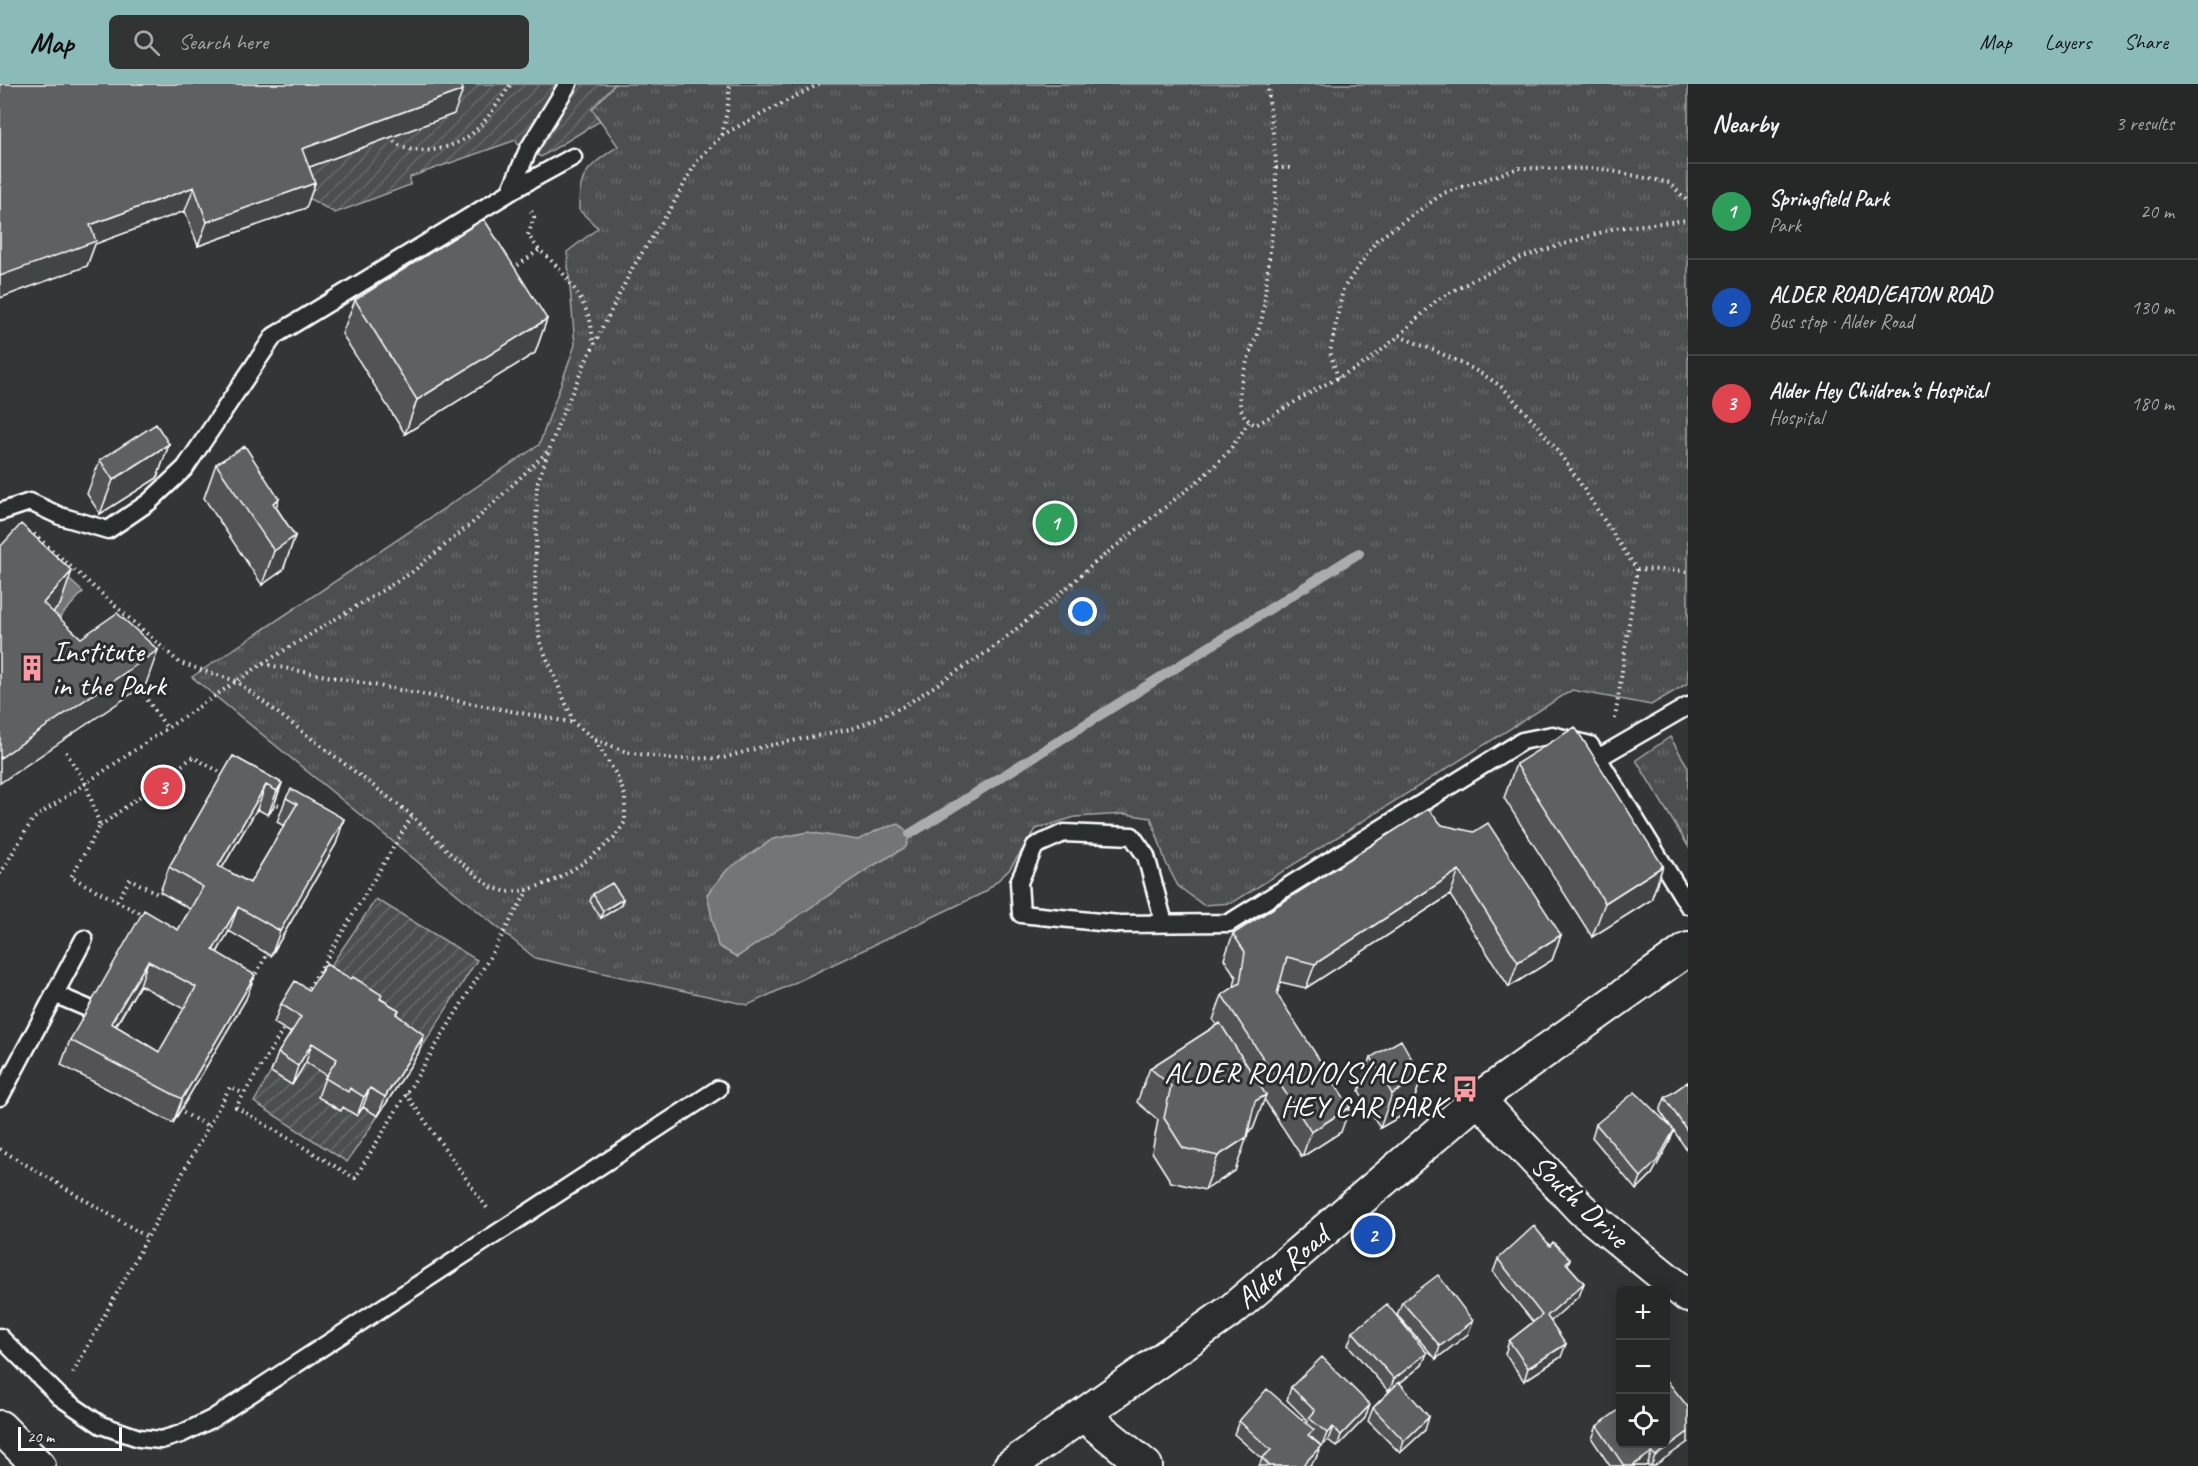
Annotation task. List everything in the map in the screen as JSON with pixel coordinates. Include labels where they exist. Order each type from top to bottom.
[{"type":"street","name":"Alder Road","points":[[1010,1466],[1233,1309],[1478,1099],[1688,949]]},
{"type":"street","name":"South Drive","points":[[1478,1099],[1581,1209],[1688,1296]]},
{"type":"street","points":[[1083,1415],[1146,1466]]},
{"type":"street","points":[[0,1427],[39,1466]]},
{"type":"lane","points":[[515,189],[528,150],[568,84]]},
{"type":"lane","points":[[0,512],[30,502],[60,516],[108,530],[149,502],[185,468],[274,336],[515,189],[573,157]]},
{"type":"lane","points":[[1604,755],[1688,706]]},
{"type":"lane","points":[[1164,923],[1146,856],[1132,836],[1064,832],[1035,846],[1019,882],[1021,914],[1119,924],[1229,923],[1522,741],[1552,735],[1590,745],[1604,755],[1688,904]]},
{"type":"lane","points":[[0,1097],[84,939]]},
{"type":"lane","points":[[54,994],[92,1010]]},
{"type":"lane","points":[[0,1337],[60,1397],[101,1425],[138,1438],[161,1440],[181,1434],[212,1419],[718,1089]]},
{"type":"path","points":[[389,138],[403,148],[423,152],[464,140],[480,127],[511,84]]},
{"type":"path","points":[[722,135],[730,84]]},
{"type":"path","points":[[574,723],[540,642],[535,603],[537,484],[559,422],[633,267],[671,208],[697,161],[722,135],[819,84]]},
{"type":"path","points":[[1268,84],[1276,168],[1271,243],[1261,321],[1242,378],[1239,398],[1242,411],[1249,422],[1257,425],[1367,362],[1400,336],[1437,300],[1475,279],[1523,257],[1615,228],[1688,220]]},
{"type":"path","points":[[1276,168],[1290,168]]},
{"type":"path","points":[[1338,378],[1330,352],[1342,289],[1377,240],[1444,193],[1519,168],[1602,169],[1670,183],[1688,202]]},
{"type":"path","points":[[515,189],[534,217],[528,235],[539,250],[554,261],[579,298],[590,321],[594,345]]},
{"type":"path","points":[[508,273],[539,250]]},
{"type":"path","points":[[1400,336],[1449,358],[1500,386],[1537,424],[1572,470],[1613,537],[1637,569],[1604,755]]},
{"type":"path","points":[[262,664],[574,723],[593,738],[626,752],[672,759],[723,758],[762,747],[855,728],[904,706],[990,650],[1202,478],[1229,451],[1249,422]]},
{"type":"path","points":[[0,874],[33,819],[262,664],[411,573],[476,520],[549,450]]},
{"type":"path","points":[[33,533],[180,663],[236,681],[412,816],[453,856],[491,887],[507,892],[528,890],[558,879],[589,859],[614,838],[625,822],[626,795],[616,774],[593,738]]},
{"type":"path","points":[[1637,569],[1688,571]]},
{"type":"path","points":[[144,695],[167,728]]},
{"type":"path","points":[[66,752],[86,784],[100,826]]},
{"type":"path","points":[[154,921],[71,877],[100,826],[193,757],[231,779]]},
{"type":"path","points":[[270,801],[279,808],[289,811]]},
{"type":"path","points":[[304,995],[412,816]]},
{"type":"path","points":[[117,901],[130,879],[158,894]]},
{"type":"path","points":[[292,1015],[236,1107],[355,1178],[528,890]]},
{"type":"path","points":[[248,988],[271,947]]},
{"type":"path","points":[[60,1397],[230,1087],[244,1095]]},
{"type":"path","points":[[406,1094],[502,1230]]},
{"type":"path","points":[[183,1100],[177,1110],[208,1126]]},
{"type":"path","points":[[0,1149],[147,1237]]},
{"type":"green space","points":[[417,84],[615,84],[592,109],[600,121],[541,157],[518,145],[516,140],[410,177],[410,185],[335,213],[301,194],[293,173],[453,114]]},
{"type":"green space","points":[[615,84],[1688,84],[1688,683],[1651,705],[1572,690],[1232,903],[1203,905],[1178,886],[1166,863],[1151,818],[1125,814],[1075,817],[1036,829],[1009,870],[985,892],[748,1005],[535,958],[192,677],[539,445],[575,345],[567,252],[598,228],[579,210],[583,178],[593,165],[618,146],[592,109]]},
{"type":"green space","points":[[1670,737],[1688,767],[1688,846],[1636,760]]},
{"type":"green space","points":[[376,899],[477,960],[418,1054],[319,983]]},
{"type":"green space","points":[[306,1062],[330,1078],[318,1097],[340,1111],[343,1107],[357,1116],[363,1107],[378,1116],[347,1162],[254,1102],[271,1072],[291,1084]]},
{"type":"shaded area","points":[[25,540],[83,592],[37,642]]},
{"type":"shaded area","points":[[899,824],[910,834],[906,847],[871,867],[737,957],[718,946],[707,894],[728,869],[773,839],[808,832],[858,840],[880,829]]},
{"type":"building","points":[[0,84],[461,84],[463,90],[302,149],[315,183],[207,222],[194,187],[90,225],[96,241],[0,276]]},
{"type":"building","points":[[484,219],[547,319],[417,400],[355,300]]},
{"type":"building","points":[[156,424],[169,444],[113,480],[100,460]]},
{"type":"building","points":[[245,446],[279,499],[273,503],[295,536],[274,551],[216,464]]},
{"type":"building","name":"Institute in the Park","points":[[21,524],[72,571],[43,603],[81,638],[117,613],[158,650],[0,758],[0,547]]},
{"type":"building","points":[[1575,727],[1663,866],[1605,903],[1516,764]]},
{"type":"building","points":[[233,756],[282,783],[277,791],[266,785],[218,866],[250,883],[297,804],[286,798],[291,789],[344,819],[280,931],[238,907],[213,950],[255,975],[182,1099],[70,1040],[144,910],[178,930],[203,887],[169,867]],"holes":[[[148,961],[196,987],[159,1052],[111,1023]]]},
{"type":"building","points":[[1428,809],[1442,825],[1474,832],[1488,823],[1561,935],[1518,962],[1459,870],[1315,964],[1287,957],[1277,994],[1350,1107],[1311,1132],[1222,995],[1240,983],[1245,952],[1233,934]]},
{"type":"building","points":[[612,883],[623,899],[603,911],[593,894]]},
{"type":"building","points":[[326,964],[382,995],[380,999],[399,1010],[396,1014],[424,1035],[385,1097],[370,1088],[364,1097],[350,1088],[348,1092],[325,1078],[337,1059],[312,1043],[298,1066],[278,1053],[301,1017],[281,1004],[295,981],[309,990]]},
{"type":"building","points":[[1220,1023],[1266,1095],[1255,1101],[1247,1137],[1218,1156],[1183,1148],[1164,1118],[1171,1086],[1150,1068]]},
{"type":"building","points":[[1401,1040],[1422,1077],[1392,1094],[1371,1057]]},
{"type":"building","points":[[1688,1082],[1688,1132],[1665,1098]]},
{"type":"building","points":[[1635,1092],[1674,1130],[1657,1161],[1641,1177],[1596,1124]]},
{"type":"building","points":[[1534,1226],[1550,1246],[1553,1242],[1570,1259],[1566,1263],[1584,1283],[1547,1316],[1566,1344],[1528,1368],[1509,1341],[1542,1315],[1498,1259]]},
{"type":"building","points":[[1438,1275],[1473,1321],[1440,1346],[1402,1302]]},
{"type":"building","points":[[1387,1304],[1427,1353],[1394,1379],[1353,1332]]},
{"type":"building","points":[[1322,1357],[1370,1405],[1341,1435],[1333,1427],[1327,1433],[1309,1418],[1315,1411],[1291,1387]]},
{"type":"building","points":[[1399,1382],[1429,1417],[1404,1441],[1373,1408]]},
{"type":"building","points":[[1670,1384],[1688,1407],[1688,1432],[1670,1445]]},
{"type":"building","points":[[1267,1389],[1314,1430],[1308,1435],[1321,1446],[1302,1466],[1270,1466],[1262,1458],[1271,1450],[1239,1421]]},
{"type":"building","points":[[1616,1412],[1616,1448],[1666,1448],[1655,1456],[1652,1452],[1632,1466],[1624,1466],[1597,1426]]},
{"type":"waterway","points":[[910,834],[1359,553]]},
{"type":"place","name":"Springfield Park","points":[[1055,523]]},
{"type":"place","name":"Institute in the Park","points":[[32,668]]},
{"type":"place","name":"Alder Hey Children's Hospital","points":[[163,787]]},
{"type":"place","name":"ALDER ROAD/O/S/ALDER HEY CAR PARK","points":[[1465,1089]]},
{"type":"place","name":"ALDER ROAD/EATON ROAD","points":[[1373,1235]]}]
